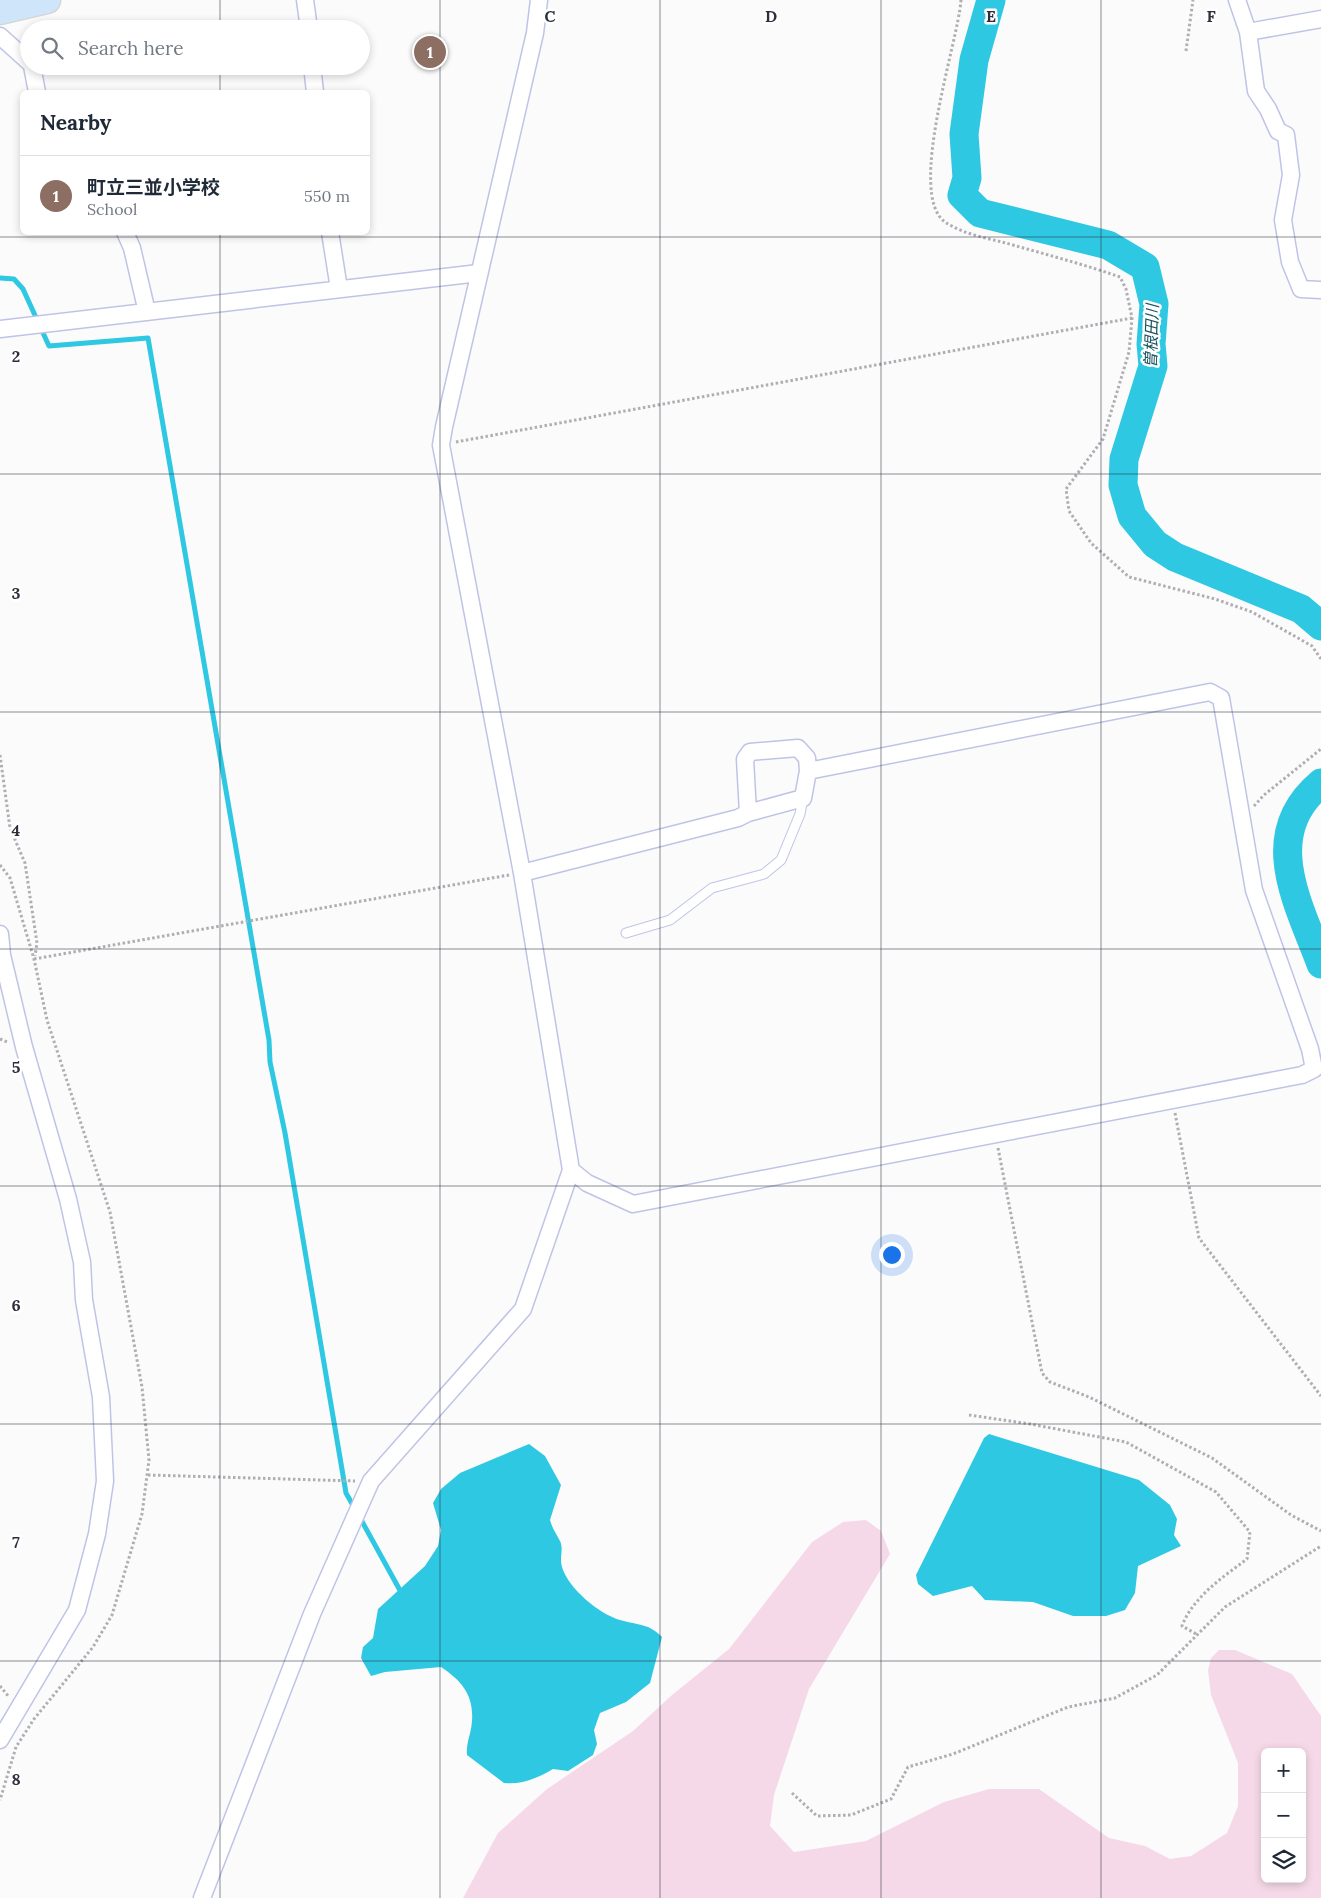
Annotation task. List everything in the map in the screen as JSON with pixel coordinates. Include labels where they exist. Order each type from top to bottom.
[{"type":"main road","points":[[0,11],[47,0]]},
{"type":"street","points":[[306,0],[307,20]]},
{"type":"street","points":[[202,1898],[312,1614],[371,1481],[523,1308],[571,1170],[522,873],[442,445],[444,427],[535,33],[538,0]]},
{"type":"street","points":[[1237,0],[1248,32],[1256,91],[1268,109],[1278,132],[1286,135],[1291,175],[1283,220],[1290,262],[1301,290],[1321,290]]},
{"type":"street","points":[[1248,32],[1321,18]]},
{"type":"street","points":[[0,36],[20,54]]},
{"type":"street","points":[[34,75],[37,90]]},
{"type":"street","points":[[313,75],[315,90]]},
{"type":"street","points":[[126,235],[132,248],[147,312]]},
{"type":"street","points":[[330,235],[339,289]]},
{"type":"street","points":[[0,329],[479,273]]},
{"type":"street","points":[[571,1170],[588,1183],[633,1204],[1302,1076],[1318,1068],[1254,890],[1240,821],[1221,698],[1210,692],[808,771]]},
{"type":"street","points":[[522,873],[738,818],[748,813],[803,798],[808,771],[807,758],[798,748],[750,752],[745,759],[748,813]]},
{"type":"street","points":[[0,934],[2,955],[24,1047],[68,1199],[82,1262],[84,1300],[101,1397],[104,1450],[104,1481],[98,1534],[77,1610],[0,1740]]},
{"type":"lane","points":[[626,932],[670,920],[712,888],[764,874],[781,860],[786,842],[800,814],[803,798]]},
{"type":"path","points":[[962,0],[960,18],[938,112],[930,173],[931,198],[944,221],[969,233],[1120,277],[1126,289],[1132,318],[1129,352],[1103,439],[1066,488],[1069,511],[1091,542],[1129,578],[1215,599],[1252,612],[1312,646],[1321,659]]},
{"type":"path","points":[[1186,51],[1193,0]]},
{"type":"path","points":[[442,445],[1132,318]]},
{"type":"path","points":[[1240,821],[1264,794],[1321,749]]},
{"type":"path","points":[[0,755],[10,828],[25,863],[36,943],[34,959]]},
{"type":"path","points":[[0,865],[10,878],[34,959],[47,1020],[113,1225],[142,1387],[148,1475],[142,1514],[112,1615],[93,1647],[34,1719],[16,1747],[0,1800]]},
{"type":"path","points":[[34,959],[522,873]]},
{"type":"path","points":[[1172,1100],[1199,1238],[1321,1396]]},
{"type":"path","points":[[995,1134],[1042,1373],[1050,1382],[1089,1397],[1212,1458],[1291,1515],[1321,1531]]},
{"type":"path","points":[[969,1415],[1126,1442],[1216,1492],[1250,1532],[1247,1559],[1220,1580],[1188,1611],[1182,1626],[1198,1635]]},
{"type":"path","points":[[148,1475],[371,1481]]},
{"type":"path","points":[[792,1793],[817,1816],[851,1815],[891,1799],[908,1767],[953,1754],[1068,1707],[1115,1698],[1157,1676],[1225,1607],[1321,1546]]},
{"type":"shaded area","points":[[866,1520],[881,1531],[890,1554],[809,1689],[774,1795],[770,1826],[794,1852],[866,1841],[944,1802],[989,1789],[1039,1789],[1109,1838],[1145,1846],[1170,1859],[1191,1856],[1227,1833],[1238,1806],[1238,1763],[1211,1695],[1208,1670],[1211,1658],[1219,1650],[1235,1650],[1292,1674],[1321,1716],[1321,1898],[463,1898],[498,1833],[547,1789],[633,1731],[672,1695],[729,1649],[812,1542],[843,1522]]},
{"type":"water","points":[[989,1434],[1139,1480],[1170,1505],[1177,1519],[1174,1535],[1181,1546],[1138,1566],[1135,1593],[1125,1610],[1106,1616],[1073,1616],[1033,1602],[985,1600],[972,1586],[933,1596],[918,1584],[916,1575],[984,1438]]},
{"type":"water","points":[[529,1444],[545,1456],[561,1485],[550,1520],[561,1544],[561,1560],[565,1575],[585,1599],[603,1612],[620,1620],[652,1629],[662,1637],[650,1683],[626,1702],[600,1713],[594,1730],[597,1744],[593,1755],[568,1771],[553,1769],[529,1780],[517,1783],[504,1783],[467,1755],[472,1709],[467,1693],[457,1679],[441,1667],[385,1672],[371,1676],[361,1658],[363,1647],[373,1638],[378,1609],[425,1566],[438,1546],[441,1530],[433,1503],[441,1489],[460,1473]]},
{"type":"waterway","name":"曽根田川","points":[[991,0],[974,60],[964,134],[967,178],[962,195],[980,213],[1108,245],[1145,267],[1154,304],[1151,344],[1153,366],[1124,459],[1123,485],[1132,516],[1155,544],[1175,557],[1301,609],[1321,626]]},
{"type":"waterway","points":[[0,278],[14,279],[23,289],[49,346],[148,338],[269,1040],[270,1062],[285,1133],[346,1493],[355,1509]]},
{"type":"waterway","name":"曽根田川","points":[[1321,783],[1302,803],[1292,824],[1288,847],[1289,870],[1295,893],[1321,964]]},
{"type":"waterway","points":[[359,1516],[402,1594]]},
{"type":"place","name":"町立三並小学校","points":[[430,52]]}]
